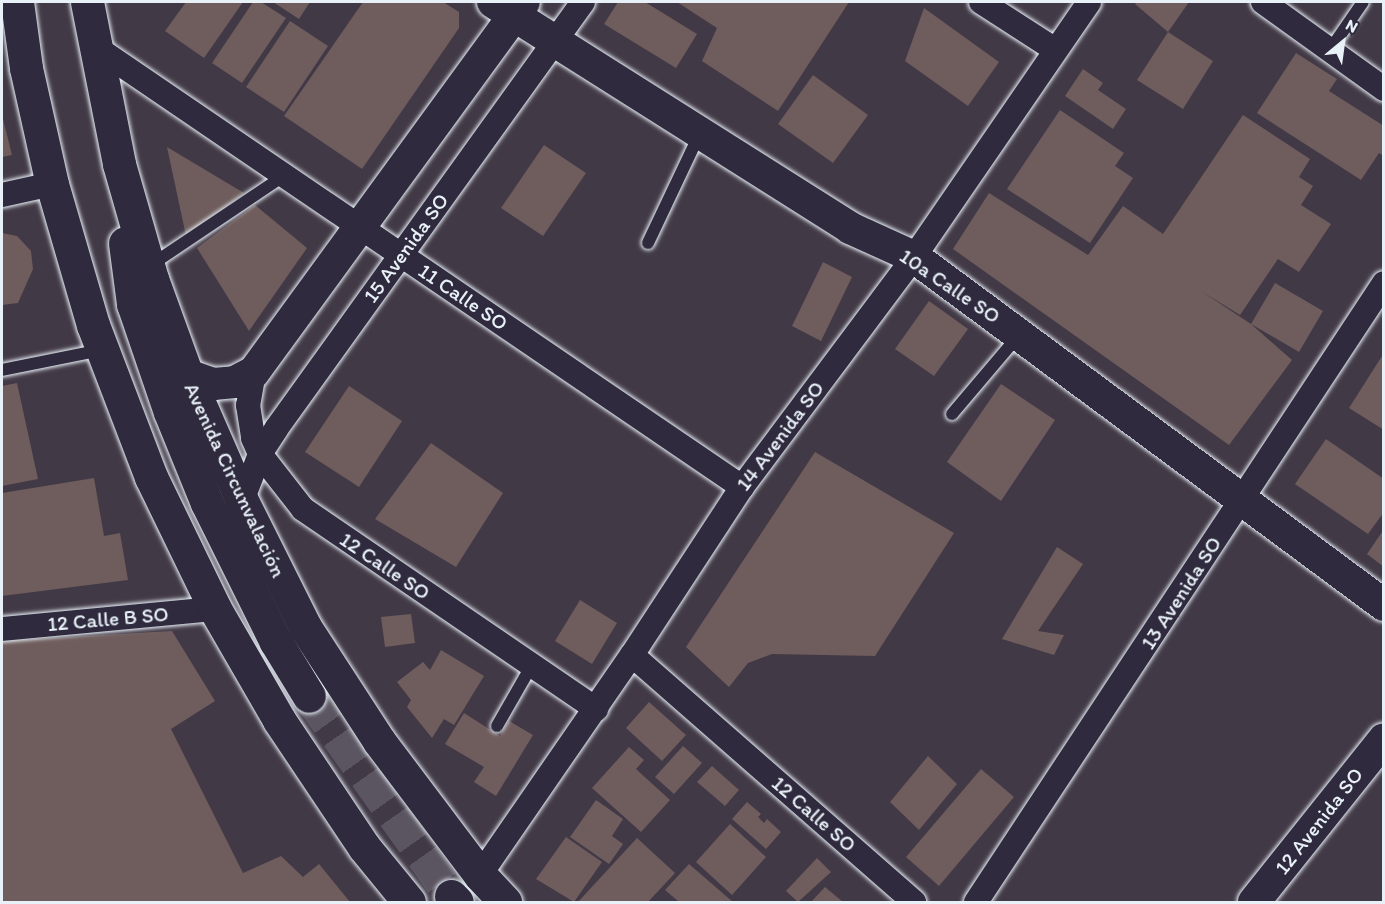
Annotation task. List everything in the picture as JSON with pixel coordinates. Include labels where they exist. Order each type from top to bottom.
[{"type":"highway","points":[[17,2],[26,68],[52,184],[102,350],[151,477],[215,609],[279,720],[364,847],[409,903]]},
{"type":"highway","name":"Avenida Circunvalación","points":[[87,2],[119,164],[149,266],[187,375],[242,501],[305,627],[379,741],[480,875],[505,903]]},
{"type":"highway","points":[[119,164],[133,304],[170,412],[207,503],[276,642],[309,696]]},
{"type":"street","name":"15 Avenida SO","points":[[242,501],[260,454],[400,254],[583,2]]},
{"type":"street","points":[[981,2],[1054,49]]},
{"type":"street","name":"14 Avenida SO","points":[[480,875],[596,709],[742,487],[914,257],[1054,49],[1089,2]]},
{"type":"street","points":[[1263,2],[1383,89]]},
{"type":"street","points":[[187,375],[213,384],[235,382],[254,372],[360,227],[511,6]]},
{"type":"street","name":"10a Calle SO","points":[[511,6],[554,42],[850,228],[914,257],[1383,605]]},
{"type":"street","name":"11 Calle SO","points":[[94,46],[742,487]]},
{"type":"street","points":[[2,195],[52,184]]},
{"type":"street","name":"13 Avenida SO","points":[[976,903],[1383,283]]},
{"type":"street","name":"12 Calle SO","points":[[254,372],[249,422],[260,454],[303,509],[596,709]]},
{"type":"street","name":"12 Calle B SO","points":[[2,629],[215,609]]},
{"type":"street","name":"12 Calle SO","points":[[632,655],[915,903]]},
{"type":"street","name":"12 Avenida SO","points":[[1254,903],[1383,739]]},
{"type":"lane","points":[[1330,50],[1363,2]]},
{"type":"lane","points":[[648,243],[700,134]]},
{"type":"lane","points":[[149,266],[285,175]]},
{"type":"lane","points":[[952,414],[1019,334]]},
{"type":"lane","points":[[2,370],[102,350]]},
{"type":"lane","points":[[497,726],[532,665]]},
{"type":"building","points":[[186,2],[243,2],[204,58],[165,31]]},
{"type":"building","points":[[253,2],[261,2],[286,18],[242,83],[212,63]]},
{"type":"building","points":[[273,2],[310,2],[299,19]]},
{"type":"building","points":[[363,2],[443,2],[459,12],[459,28],[362,169],[284,116]]},
{"type":"building","points":[[618,2],[645,2],[697,34],[676,68],[604,24]]},
{"type":"building","points":[[677,2],[849,2],[778,111],[702,61],[717,28]]},
{"type":"building","points":[[1137,2],[1189,2],[1168,32],[1135,4]]},
{"type":"building","points":[[924,8],[999,62],[968,106],[905,61]]},
{"type":"building","points":[[290,21],[328,46],[284,112],[246,87]]},
{"type":"building","points":[[1168,32],[1213,61],[1183,109],[1137,80]]},
{"type":"building","points":[[1296,53],[1337,79],[1329,91],[1384,126],[1384,156],[1379,153],[1361,180],[1257,113]]},
{"type":"building","points":[[1083,69],[1103,83],[1098,90],[1126,109],[1113,129],[1065,96]]},
{"type":"building","points":[[813,75],[868,115],[833,163],[778,124]]},
{"type":"building","points":[[1060,110],[1124,153],[1115,166],[1133,178],[1090,243],[1007,189]]},
{"type":"building","points":[[2,115],[12,155],[2,157]]},
{"type":"building","points":[[1243,115],[1310,159],[1299,177],[1313,186],[1301,205],[1331,224],[1299,272],[1278,259],[1240,315],[1201,291],[1251,324],[1292,360],[1229,445],[953,249],[989,193],[1088,255],[1123,206],[1163,234]]},
{"type":"building","points":[[544,145],[586,173],[543,236],[501,208]]},
{"type":"building","points":[[167,147],[244,193],[186,236]]},
{"type":"building","points":[[255,205],[307,248],[249,331],[197,248]]},
{"type":"building","points":[[2,233],[17,236],[31,251],[33,269],[18,303],[2,305]]},
{"type":"building","points":[[823,262],[852,277],[821,341],[792,326]]},
{"type":"building","points":[[1275,283],[1323,311],[1299,352],[1251,324]]},
{"type":"building","points":[[929,301],[968,329],[934,376],[895,349]]},
{"type":"building","points":[[1382,356],[1384,357],[1384,430],[1349,408]]},
{"type":"building","points":[[17,383],[38,479],[2,486],[2,386]]},
{"type":"building","points":[[1001,384],[1055,420],[1001,501],[947,462]]},
{"type":"building","points":[[349,386],[402,421],[359,487],[305,452]]},
{"type":"building","points":[[1326,439],[1384,479],[1384,512],[1368,534],[1295,484]]},
{"type":"building","points":[[431,443],[503,493],[456,567],[375,519]]},
{"type":"building","points":[[815,452],[954,533],[875,656],[772,654],[748,663],[729,687],[686,647]]},
{"type":"building","points":[[94,478],[104,536],[120,533],[128,580],[2,596],[2,493]]},
{"type":"building","points":[[1384,529],[1384,567],[1367,554]]},
{"type":"building","points":[[1057,547],[1083,564],[1038,631],[1064,635],[1054,655],[1002,639]]},
{"type":"building","points":[[580,600],[617,623],[592,664],[555,641]]},
{"type":"building","points":[[411,614],[415,643],[385,647],[381,617]]},
{"type":"building","points":[[172,631],[215,701],[171,729],[243,873],[281,856],[303,877],[319,864],[350,902],[2,902],[2,641]]},
{"type":"building","points":[[441,650],[484,676],[454,725],[444,719],[432,738],[407,707],[411,700],[397,682],[423,662],[430,670]]},
{"type":"building","points":[[649,702],[686,735],[662,761],[626,728]]},
{"type":"building","points":[[464,713],[500,736],[509,721],[533,735],[496,796],[474,782],[484,767],[445,744]]},
{"type":"building","points":[[683,746],[702,763],[674,794],[655,777]]},
{"type":"building","points":[[629,747],[644,760],[636,769],[670,800],[641,832],[592,788]]},
{"type":"building","points":[[928,756],[957,784],[919,830],[890,802]]},
{"type":"building","points":[[712,766],[739,790],[725,806],[697,782]]},
{"type":"building","points":[[981,769],[1014,797],[939,886],[906,857]]},
{"type":"building","points":[[596,800],[623,819],[612,836],[623,844],[609,864],[570,837]]},
{"type":"building","points":[[747,802],[761,814],[758,817],[764,823],[767,819],[781,832],[766,849],[732,819]]},
{"type":"building","points":[[730,824],[766,857],[732,895],[696,862]]},
{"type":"building","points":[[566,837],[602,862],[574,902],[536,879]]},
{"type":"building","points":[[637,838],[675,873],[648,902],[578,902]]},
{"type":"building","points":[[817,858],[831,872],[798,902],[786,891]]},
{"type":"building","points":[[689,864],[733,902],[679,902],[665,890]]},
{"type":"building","points":[[825,887],[843,902],[811,902]]},
{"type":"tunnel","points":[[309,696],[451,896]]}]
